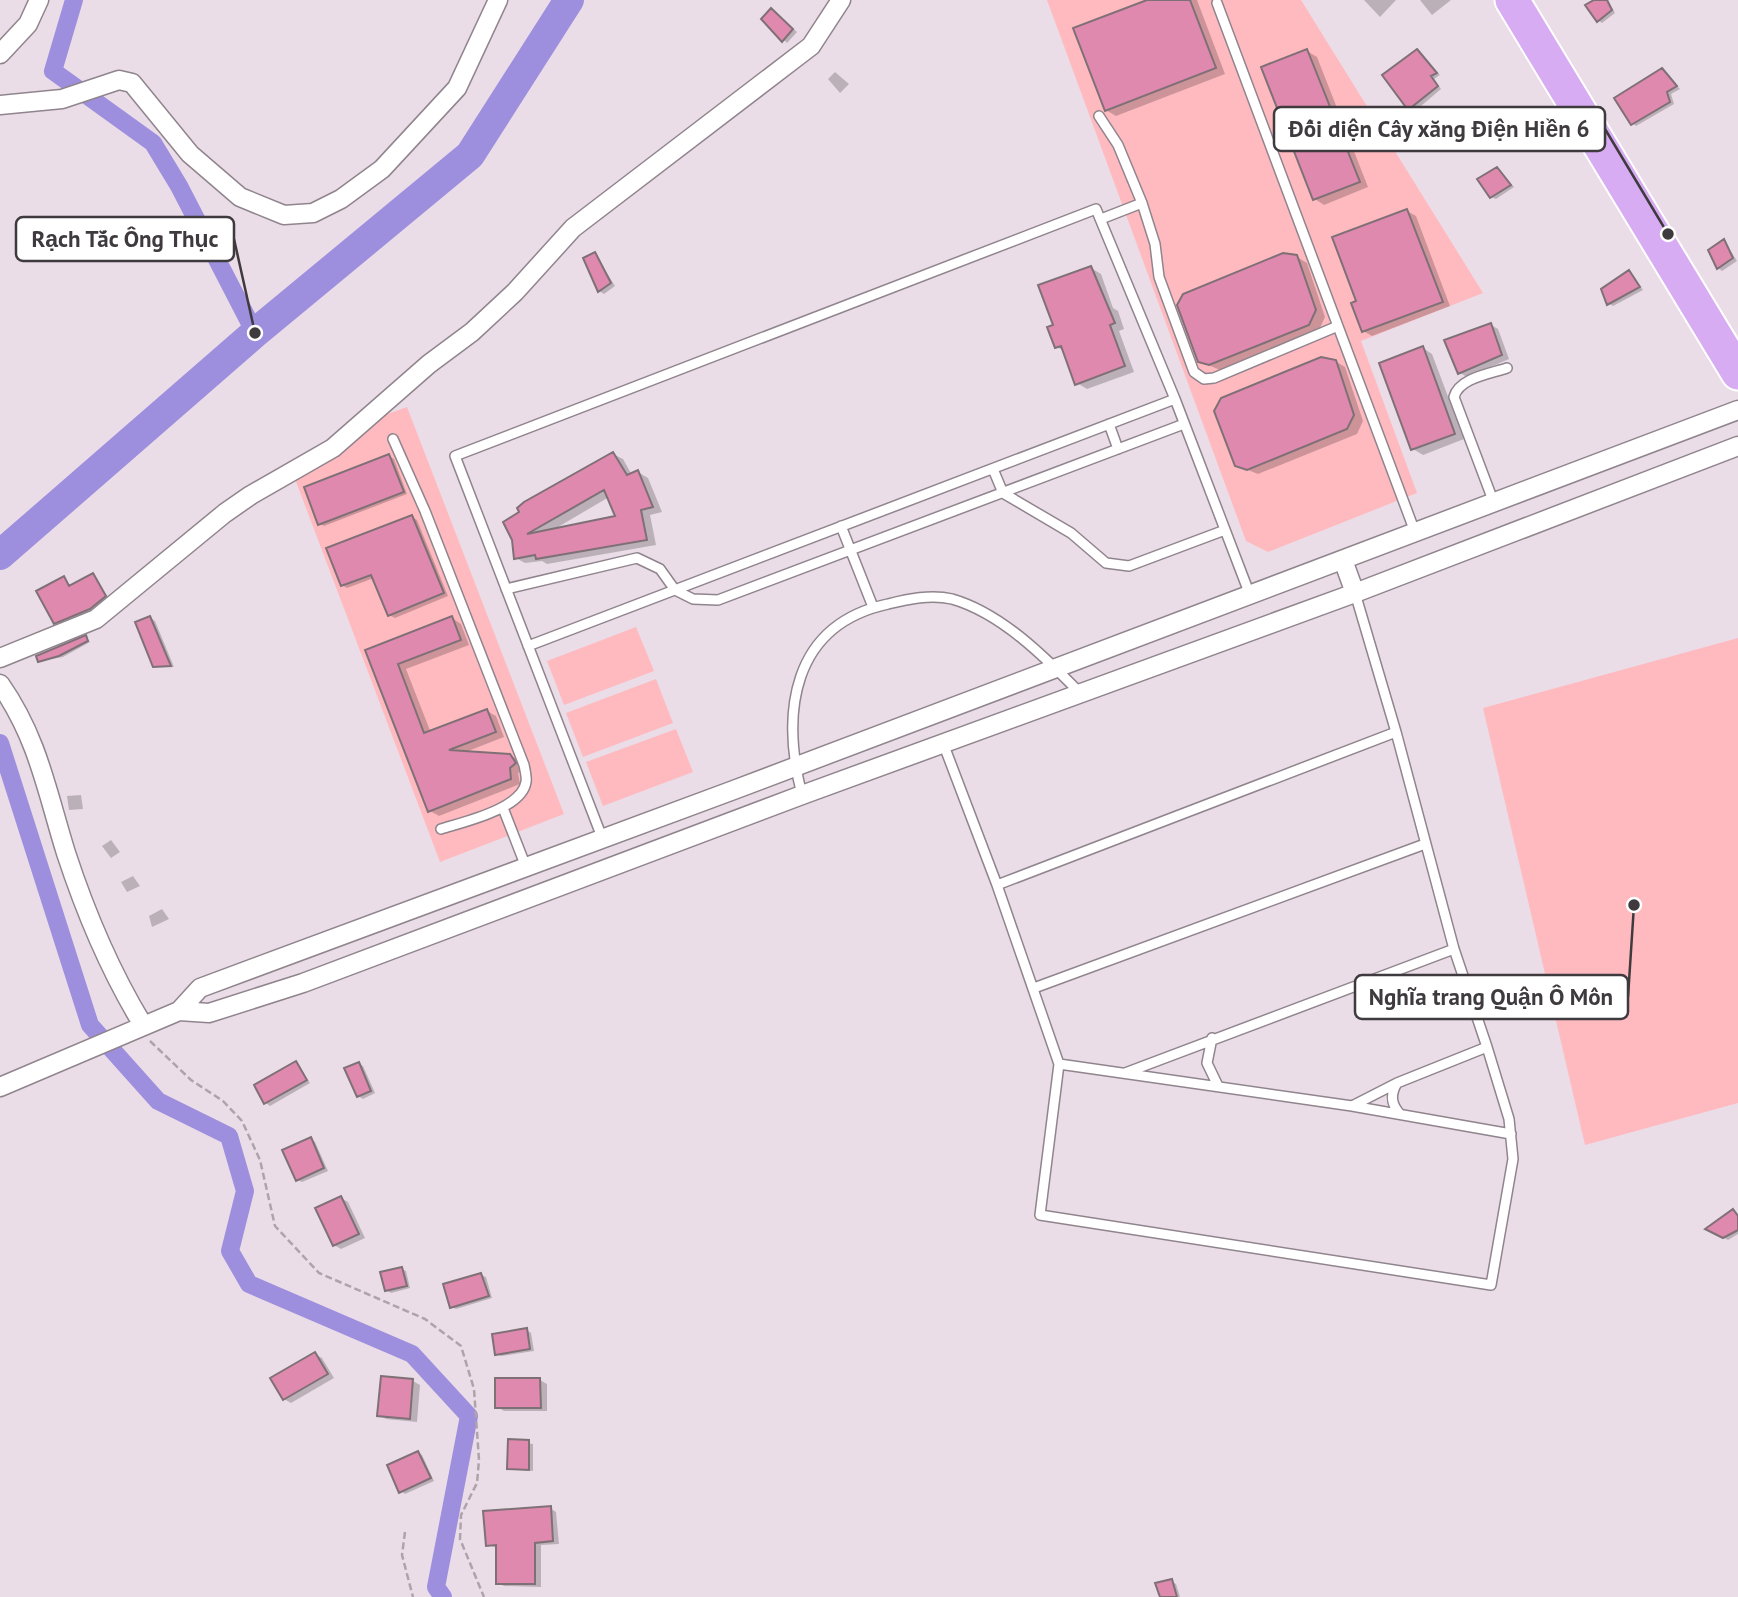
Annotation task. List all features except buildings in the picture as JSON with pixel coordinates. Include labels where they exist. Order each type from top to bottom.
[{"type":"highway","points":[[1512,0],[1738,373]]},
{"type":"street","points":[[0,54],[28,24],[39,0]]},
{"type":"street","points":[[0,105],[62,99],[119,80],[132,83],[190,154],[240,197],[284,215],[313,213],[341,199],[382,169],[457,88],[498,0]]},
{"type":"street","points":[[0,658],[96,620],[225,513],[333,448],[429,364],[472,332],[514,292],[573,228],[811,46],[841,0]]},
{"type":"street","points":[[0,1087],[179,1011],[200,988],[603,840],[1738,410]]},
{"type":"street","points":[[179,1011],[209,1013],[279,990],[1355,593],[1738,446]]},
{"type":"street","points":[[1580,471],[1592,502]]},
{"type":"street","points":[[1343,560],[1355,593]]},
{"type":"street","points":[[0,684],[26,724],[40,757],[66,854],[98,941],[138,1028]]},
{"type":"street","points":[[932,715],[943,743]]},
{"type":"street","points":[[526,867],[536,895]]},
{"type":"lane","points":[[1217,3],[1416,534]]},
{"type":"lane","points":[[1099,116],[1118,145],[1142,203],[1154,244],[1159,277],[1194,372],[1204,379],[1214,378],[1338,326]]},
{"type":"lane","points":[[1101,219],[1142,203]]},
{"type":"lane","points":[[603,840],[455,456],[1096,209],[1175,399],[1250,595]]},
{"type":"lane","points":[[1495,504],[1454,397],[1456,389],[1462,384],[1507,368]]},
{"type":"lane","points":[[528,646],[1175,399]]},
{"type":"lane","points":[[1109,424],[1118,449]]},
{"type":"lane","points":[[506,589],[637,558],[660,569],[675,590],[693,599],[718,600],[1184,424]]},
{"type":"lane","points":[[393,439],[430,524],[524,765],[526,782],[522,793],[503,808],[441,829]]},
{"type":"lane","points":[[993,469],[1003,493],[1071,533],[1106,563],[1119,567],[1129,566],[1225,530]]},
{"type":"lane","points":[[841,526],[873,607]]},
{"type":"lane","points":[[943,743],[1034,988],[1059,1065],[1040,1215],[1491,1284],[1511,1174],[1511,1134],[1487,1047],[1454,949],[1396,732],[1355,593]]},
{"type":"lane","points":[[802,795],[791,735],[794,695],[806,662],[833,629],[873,607],[916,597],[951,599],[996,619],[1056,668],[1080,693]]},
{"type":"lane","points":[[996,885],[1396,732]]},
{"type":"lane","points":[[503,808],[526,867]]},
{"type":"lane","points":[[1034,988],[1426,844]]},
{"type":"lane","points":[[1125,1073],[1454,949]]},
{"type":"lane","points":[[1212,1038],[1207,1063],[1218,1086]]},
{"type":"lane","points":[[1352,1106],[1397,1083],[1487,1047]]},
{"type":"lane","points":[[1059,1065],[1352,1106],[1511,1134]]},
{"type":"lane","points":[[1397,1083],[1392,1095],[1394,1108],[1400,1114]]},
{"type":"path","points":[[138,1028],[191,1080],[223,1101],[242,1121],[260,1160],[275,1226],[319,1273],[396,1305],[425,1320],[461,1346],[474,1389],[479,1460],[477,1483],[461,1516],[460,1539],[484,1597]]},
{"type":"path","points":[[405,1532],[402,1555],[413,1597]]},
{"type":"shaded area","points":[[1047,0],[1301,0],[1483,293],[1361,341],[1417,493],[1268,552],[1246,541]]},
{"type":"shaded area","points":[[407,407],[564,814],[440,862],[295,479],[333,459],[382,416]]},
{"type":"shaded area","points":[[636,627],[654,671],[564,705],[547,661]]},
{"type":"shaded area","points":[[1738,638],[1738,1103],[1585,1145],[1483,708]]},
{"type":"shaded area","points":[[656,679],[673,723],[583,757],[566,713]]},
{"type":"shaded area","points":[[676,729],[693,772],[603,806],[586,762]]},
{"type":"waterway","points":[[74,0],[53,71],[153,143],[179,186],[255,333]]},
{"type":"waterway","points":[[0,555],[255,333],[470,155],[569,0]]},
{"type":"waterway","points":[[0,743],[90,1025],[158,1101],[229,1136],[245,1191],[230,1251],[249,1284],[412,1354],[469,1416],[436,1587],[443,1597]]},
{"type":"place","name":"Đối diện Cây xăng Điện Hiền 6","points":[[1668,234]]},
{"type":"place","name":"Rạch Tắc Ông Thục","points":[[255,333]]},
{"type":"place","name":"Nghĩa trang Quận Ô Môn","points":[[1634,905]]}]
